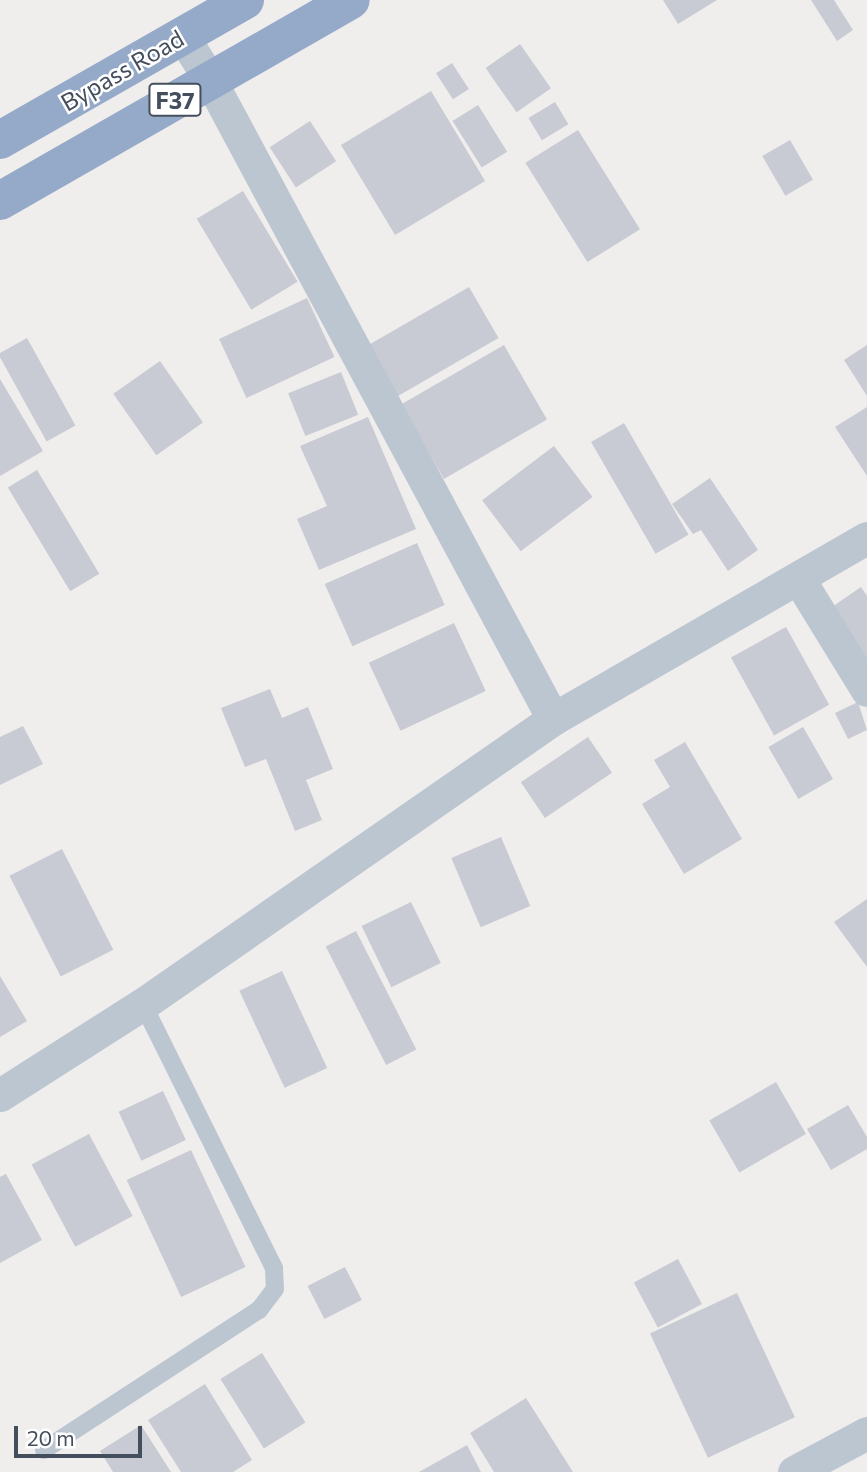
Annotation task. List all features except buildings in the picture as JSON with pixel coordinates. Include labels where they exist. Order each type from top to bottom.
[{"type":"highway","name":"Bypass Road","points":[[0,140],[245,0]]},
{"type":"highway","name":"F37","points":[[0,201],[351,0]]},
{"type":"street","points":[[182,36],[211,80],[553,719]]},
{"type":"street","points":[[0,1095],[143,1004],[553,719],[800,581],[867,538]]},
{"type":"street","points":[[800,581],[867,690]]},
{"type":"street","points":[[809,1469],[867,1433]]},
{"type":"lane","points":[[44,1450],[259,1310],[275,1289],[274,1268],[143,1004]]}]
